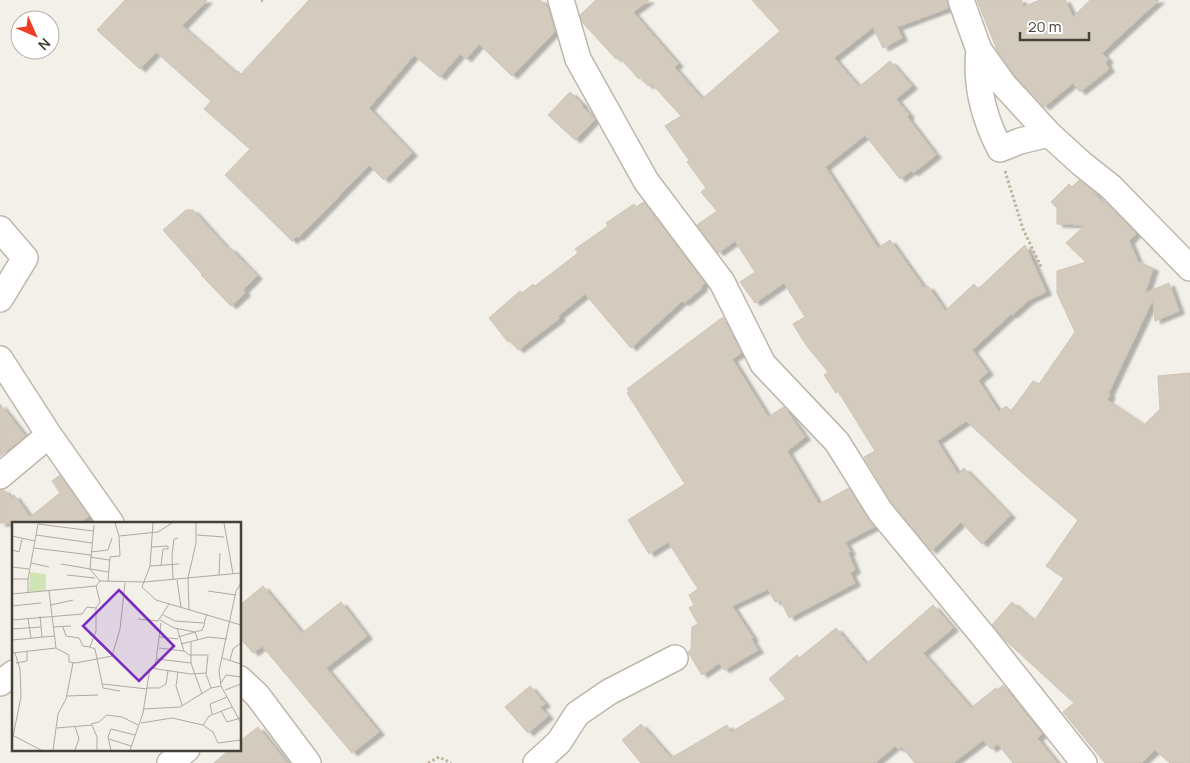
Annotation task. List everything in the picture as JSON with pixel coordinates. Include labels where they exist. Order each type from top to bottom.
[{"type":"street","points":[[561,0],[578,58],[623,140],[646,181],[722,282],[763,364],[838,442],[880,511],[984,637],[1084,763]]},
{"type":"street","points":[[962,0],[980,50],[1004,85],[1049,134],[1111,188],[1190,268]]},
{"type":"street","points":[[980,50],[977,68],[982,104],[989,126],[1000,149],[1020,141],[1049,134]]},
{"type":"street","points":[[0,229],[25,258],[0,299]]},
{"type":"street","points":[[0,359],[49,435],[111,522]]},
{"type":"street","points":[[0,476],[49,435]]},
{"type":"street","points":[[536,763],[558,742],[578,714],[609,692],[675,658]]},
{"type":"street","points":[[0,683],[12,674]]},
{"type":"street","points":[[246,694],[308,763]]},
{"type":"street","points":[[170,763],[186,750]]},
{"type":"path","points":[[1000,149],[1007,182],[1023,229],[1042,269]]},
{"type":"path","points":[[428,763],[439,757],[451,763]]},
{"type":"building","points":[[125,0],[207,0],[182,26],[236,73],[238,71],[241,74],[309,0],[540,0],[548,8],[555,31],[512,76],[479,44],[466,59],[460,54],[440,77],[414,55],[369,108],[412,153],[384,180],[369,165],[298,238],[297,236],[292,241],[225,175],[250,149],[204,109],[211,101],[156,52],[140,69],[97,30]]},
{"type":"building","points":[[596,0],[649,0],[633,12],[678,64],[674,67],[702,99],[780,31],[752,0],[947,0],[948,8],[897,27],[902,38],[883,48],[873,27],[834,58],[859,87],[890,61],[912,86],[896,99],[909,115],[907,117],[936,155],[913,173],[911,171],[900,179],[865,135],[825,167],[878,248],[890,240],[924,288],[928,286],[945,311],[974,284],[978,289],[1025,245],[1046,292],[1029,300],[1011,314],[972,350],[988,372],[978,380],[999,412],[1006,406],[1011,411],[1033,381],[1039,384],[1075,332],[1057,293],[1057,271],[1086,262],[1066,243],[1085,225],[1057,224],[1057,208],[1051,202],[1069,184],[1072,187],[1079,180],[1136,233],[1129,241],[1138,262],[1153,268],[1145,293],[1169,283],[1179,311],[1155,321],[1153,299],[1108,394],[1110,395],[1107,400],[1144,425],[1160,409],[1158,376],[1190,373],[1190,763],[1170,763],[1155,750],[1141,763],[1105,763],[1063,712],[1074,703],[1004,639],[992,625],[1012,602],[1034,621],[1064,578],[1046,566],[1078,520],[1027,477],[966,421],[937,441],[958,474],[964,468],[1010,515],[982,544],[961,522],[931,551],[892,503],[864,457],[875,451],[838,391],[836,393],[824,375],[828,372],[806,345],[793,324],[805,317],[784,283],[755,303],[740,282],[755,272],[735,241],[718,253],[697,225],[717,211],[701,192],[706,188],[687,162],[689,160],[665,126],[681,116],[651,83],[648,86],[618,56],[616,59],[583,23],[580,15]]},
{"type":"building","points":[[977,0],[1021,0],[1023,7],[1040,0],[1065,0],[1073,17],[1090,0],[1159,0],[1102,53],[1108,60],[1105,62],[1109,69],[1080,92],[1073,83],[1044,107],[1015,76],[997,50]]},
{"type":"building","points":[[570,92],[595,119],[575,140],[548,115]]},
{"type":"building","points":[[644,202],[705,283],[701,286],[702,288],[684,303],[682,301],[631,348],[585,294],[558,316],[560,318],[518,350],[510,340],[508,342],[489,318],[520,291],[522,293],[533,284],[535,286],[578,253],[575,249],[608,226],[606,223],[634,204],[636,207]]},
{"type":"building","points":[[186,210],[193,210],[228,249],[230,248],[257,276],[243,290],[245,293],[231,306],[201,275],[163,230]]},
{"type":"building","points":[[723,317],[741,353],[732,359],[768,417],[784,407],[805,437],[787,451],[819,504],[849,488],[874,527],[845,542],[855,570],[850,573],[855,583],[789,618],[781,601],[775,602],[768,589],[732,606],[753,638],[751,639],[758,650],[724,670],[719,663],[702,675],[688,652],[691,650],[692,627],[698,624],[689,608],[694,605],[689,595],[698,589],[668,542],[649,554],[628,520],[685,484],[627,393],[629,392],[627,389]]},
{"type":"building","points":[[0,404],[25,436],[0,456]]},
{"type":"building","points":[[60,475],[89,516],[80,522],[0,523],[0,490],[4,490],[11,498],[14,495],[30,517],[60,493],[52,481]]},
{"type":"building","points":[[263,586],[302,633],[341,602],[367,636],[326,668],[379,732],[352,753],[262,646],[253,653],[241,639],[241,604]]},
{"type":"building","points":[[933,605],[953,628],[923,653],[971,708],[996,688],[997,690],[1003,685],[1042,734],[1037,738],[1057,763],[1013,763],[998,744],[991,749],[983,740],[953,763],[915,763],[901,746],[899,749],[895,746],[875,763],[641,763],[622,740],[641,724],[671,758],[727,725],[731,732],[786,699],[769,679],[797,655],[799,658],[836,628],[866,664]]},
{"type":"building","points":[[530,686],[545,704],[540,707],[548,716],[528,733],[505,707]]},
{"type":"building","points":[[258,727],[287,763],[214,763],[229,750],[241,750],[241,740]]}]
